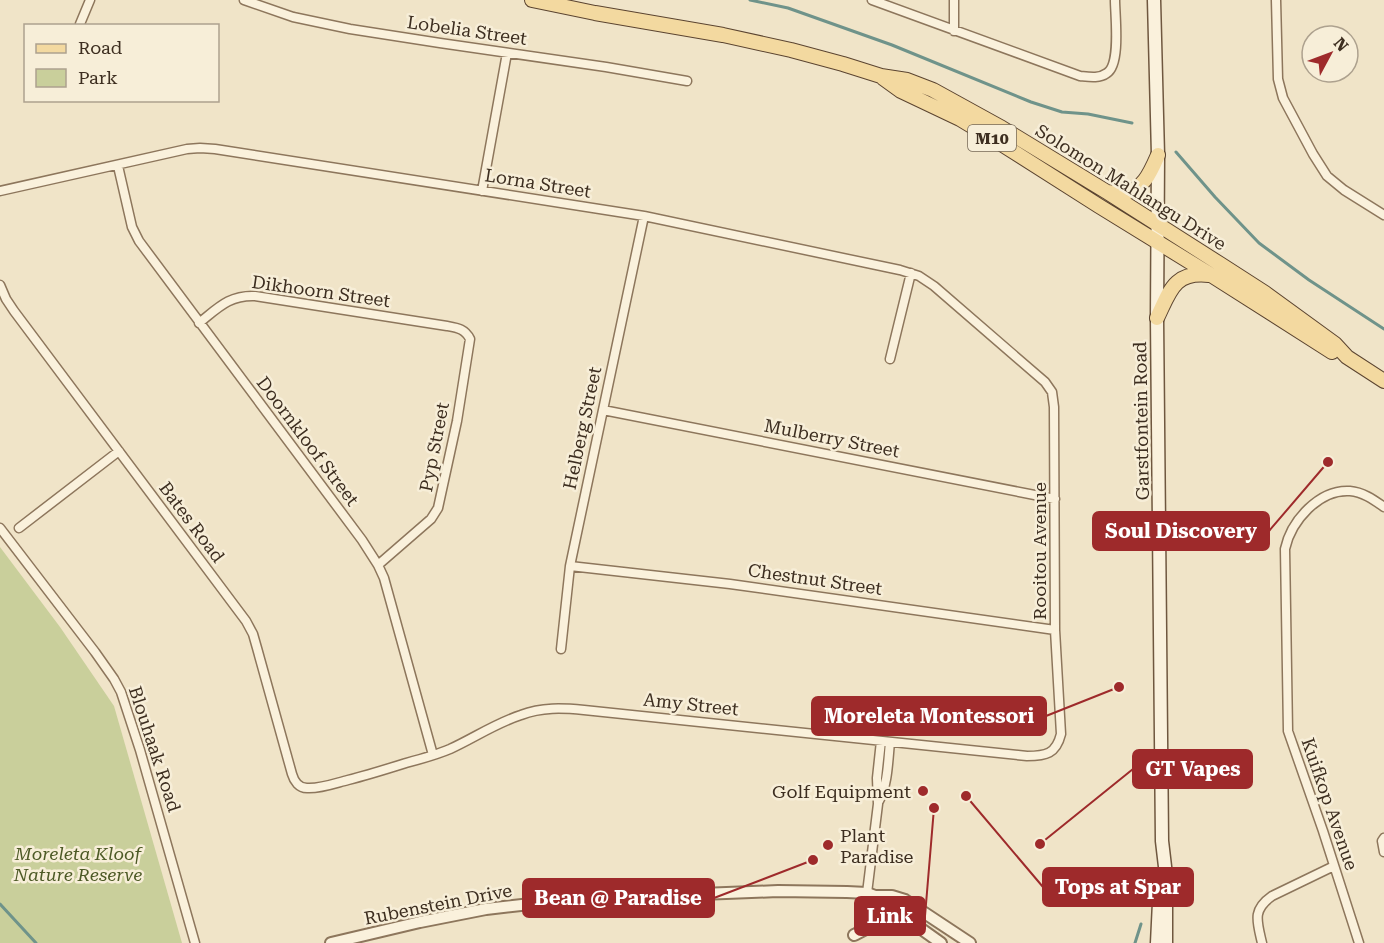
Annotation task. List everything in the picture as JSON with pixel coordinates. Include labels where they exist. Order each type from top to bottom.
[{"type":"main road","name":"Solomon Mahlangu Drive","points":[[532,0],[723,35],[791,50],[881,76],[907,80],[933,90],[1002,128],[1107,192],[1265,293],[1335,344],[1347,357],[1384,381]]},
{"type":"main road","name":"Garstfontein Road","points":[[1154,0],[1158,155],[1157,318],[1162,841],[1166,875],[1166,943]]},
{"type":"main road","name":"Solomon Mahlangu Drive","points":[[881,76],[901,91],[960,119],[1332,352],[1347,357]]},
{"type":"main road","points":[[1107,192],[1125,193],[1139,186],[1150,173],[1158,155]]},
{"type":"main road","points":[[1157,318],[1175,284],[1189,275],[1211,275]]},
{"type":"main road","name":"Garstfontein Road","points":[[1157,943],[1159,858],[1162,841]]},
{"type":"street","points":[[80,24],[90,0]]},
{"type":"street","name":"Lobelia Street","points":[[244,0],[304,20],[687,81]]},
{"type":"street","points":[[872,0],[1080,76],[1097,77],[1111,70],[1115,53],[1115,0]]},
{"type":"street","points":[[954,0],[954,31]]},
{"type":"street","points":[[1276,0],[1278,79],[1283,98],[1313,154],[1328,176],[1344,190],[1384,215]]},
{"type":"street","points":[[482,191],[507,53]]},
{"type":"street","name":"Lorna Street","points":[[0,191],[200,148],[644,216],[911,273],[924,278],[1036,375]]},
{"type":"street","name":"Doornkloof Street","points":[[118,166],[132,227],[138,241],[362,540],[378,565],[384,578],[433,755]]},
{"type":"street","name":"Helberg Street","points":[[561,649],[570,566],[644,216]]},
{"type":"street","points":[[890,359],[911,273]]},
{"type":"street","name":"Bates Road","points":[[0,285],[14,311],[246,621],[253,634],[294,780],[307,789],[318,787]]},
{"type":"street","name":"Dikhoorn Street","points":[[199,323],[233,298],[255,296],[447,326]]},
{"type":"street","name":"Pyp Street","points":[[378,565],[431,519],[438,508],[457,421],[470,339],[464,330],[447,326]]},
{"type":"street","name":"Rooitou Avenue","points":[[1036,375],[1047,385],[1053,397],[1054,407],[1055,630],[1061,734]]},
{"type":"street","name":"Mulberry Street","points":[[603,410],[1055,498]]},
{"type":"street","points":[[19,528],[119,451]]},
{"type":"street","name":"Kuifkop Avenue","points":[[1359,943],[1288,732],[1285,549],[1291,531],[1310,507],[1326,495],[1350,491],[1360,493],[1384,507]]},
{"type":"street","name":"Blouhaak Road","points":[[0,528],[95,652],[121,692],[140,750],[195,943]]},
{"type":"street","name":"Chestnut Street","points":[[570,566],[730,584],[1055,630]]},
{"type":"street","name":"Amy Street","points":[[318,787],[433,755],[520,715],[555,708],[1027,756],[1040,756],[1052,751],[1059,742],[1061,734]]},
{"type":"street","points":[[885,741],[877,778],[878,804],[871,894],[941,943]]},
{"type":"street","points":[[1384,838],[1382,841],[1384,852]]},
{"type":"street","points":[[1262,943],[1257,913],[1264,901],[1334,866]]},
{"type":"street","name":"Rubenstein Drive","points":[[331,943],[461,913],[552,900],[778,891],[892,896],[905,900],[970,943]]},
{"type":"street","points":[[854,935],[878,923],[889,921],[927,932]]},
{"type":"green space","name":"Moreleta Kloof Nature Reserve","points":[[0,547],[60,627],[114,706],[182,943],[0,943]]},
{"type":"waterway","points":[[750,0],[788,8],[892,45],[1031,102],[1062,112],[1088,114],[1132,123]]},
{"type":"waterway","points":[[1176,152],[1259,243],[1309,280],[1384,329]]},
{"type":"waterway","points":[[0,904],[36,943]]},
{"type":"waterway","points":[[1135,943],[1141,924]]},
{"type":"place","name":"Soul Discovery","points":[[1328,462]]},
{"type":"place","name":"Moreleta Montessori","points":[[1119,687]]},
{"type":"place","name":"Golf Equipment","points":[[923,791]]},
{"type":"place","name":"Tops at Spar","points":[[966,796]]},
{"type":"place","name":"Link","points":[[934,808]]},
{"type":"place","name":"GT Vapes","points":[[1040,844]]},
{"type":"place","name":"Plant Paradise","points":[[828,845]]},
{"type":"place","name":"Bean @ Paradise","points":[[813,860]]}]
